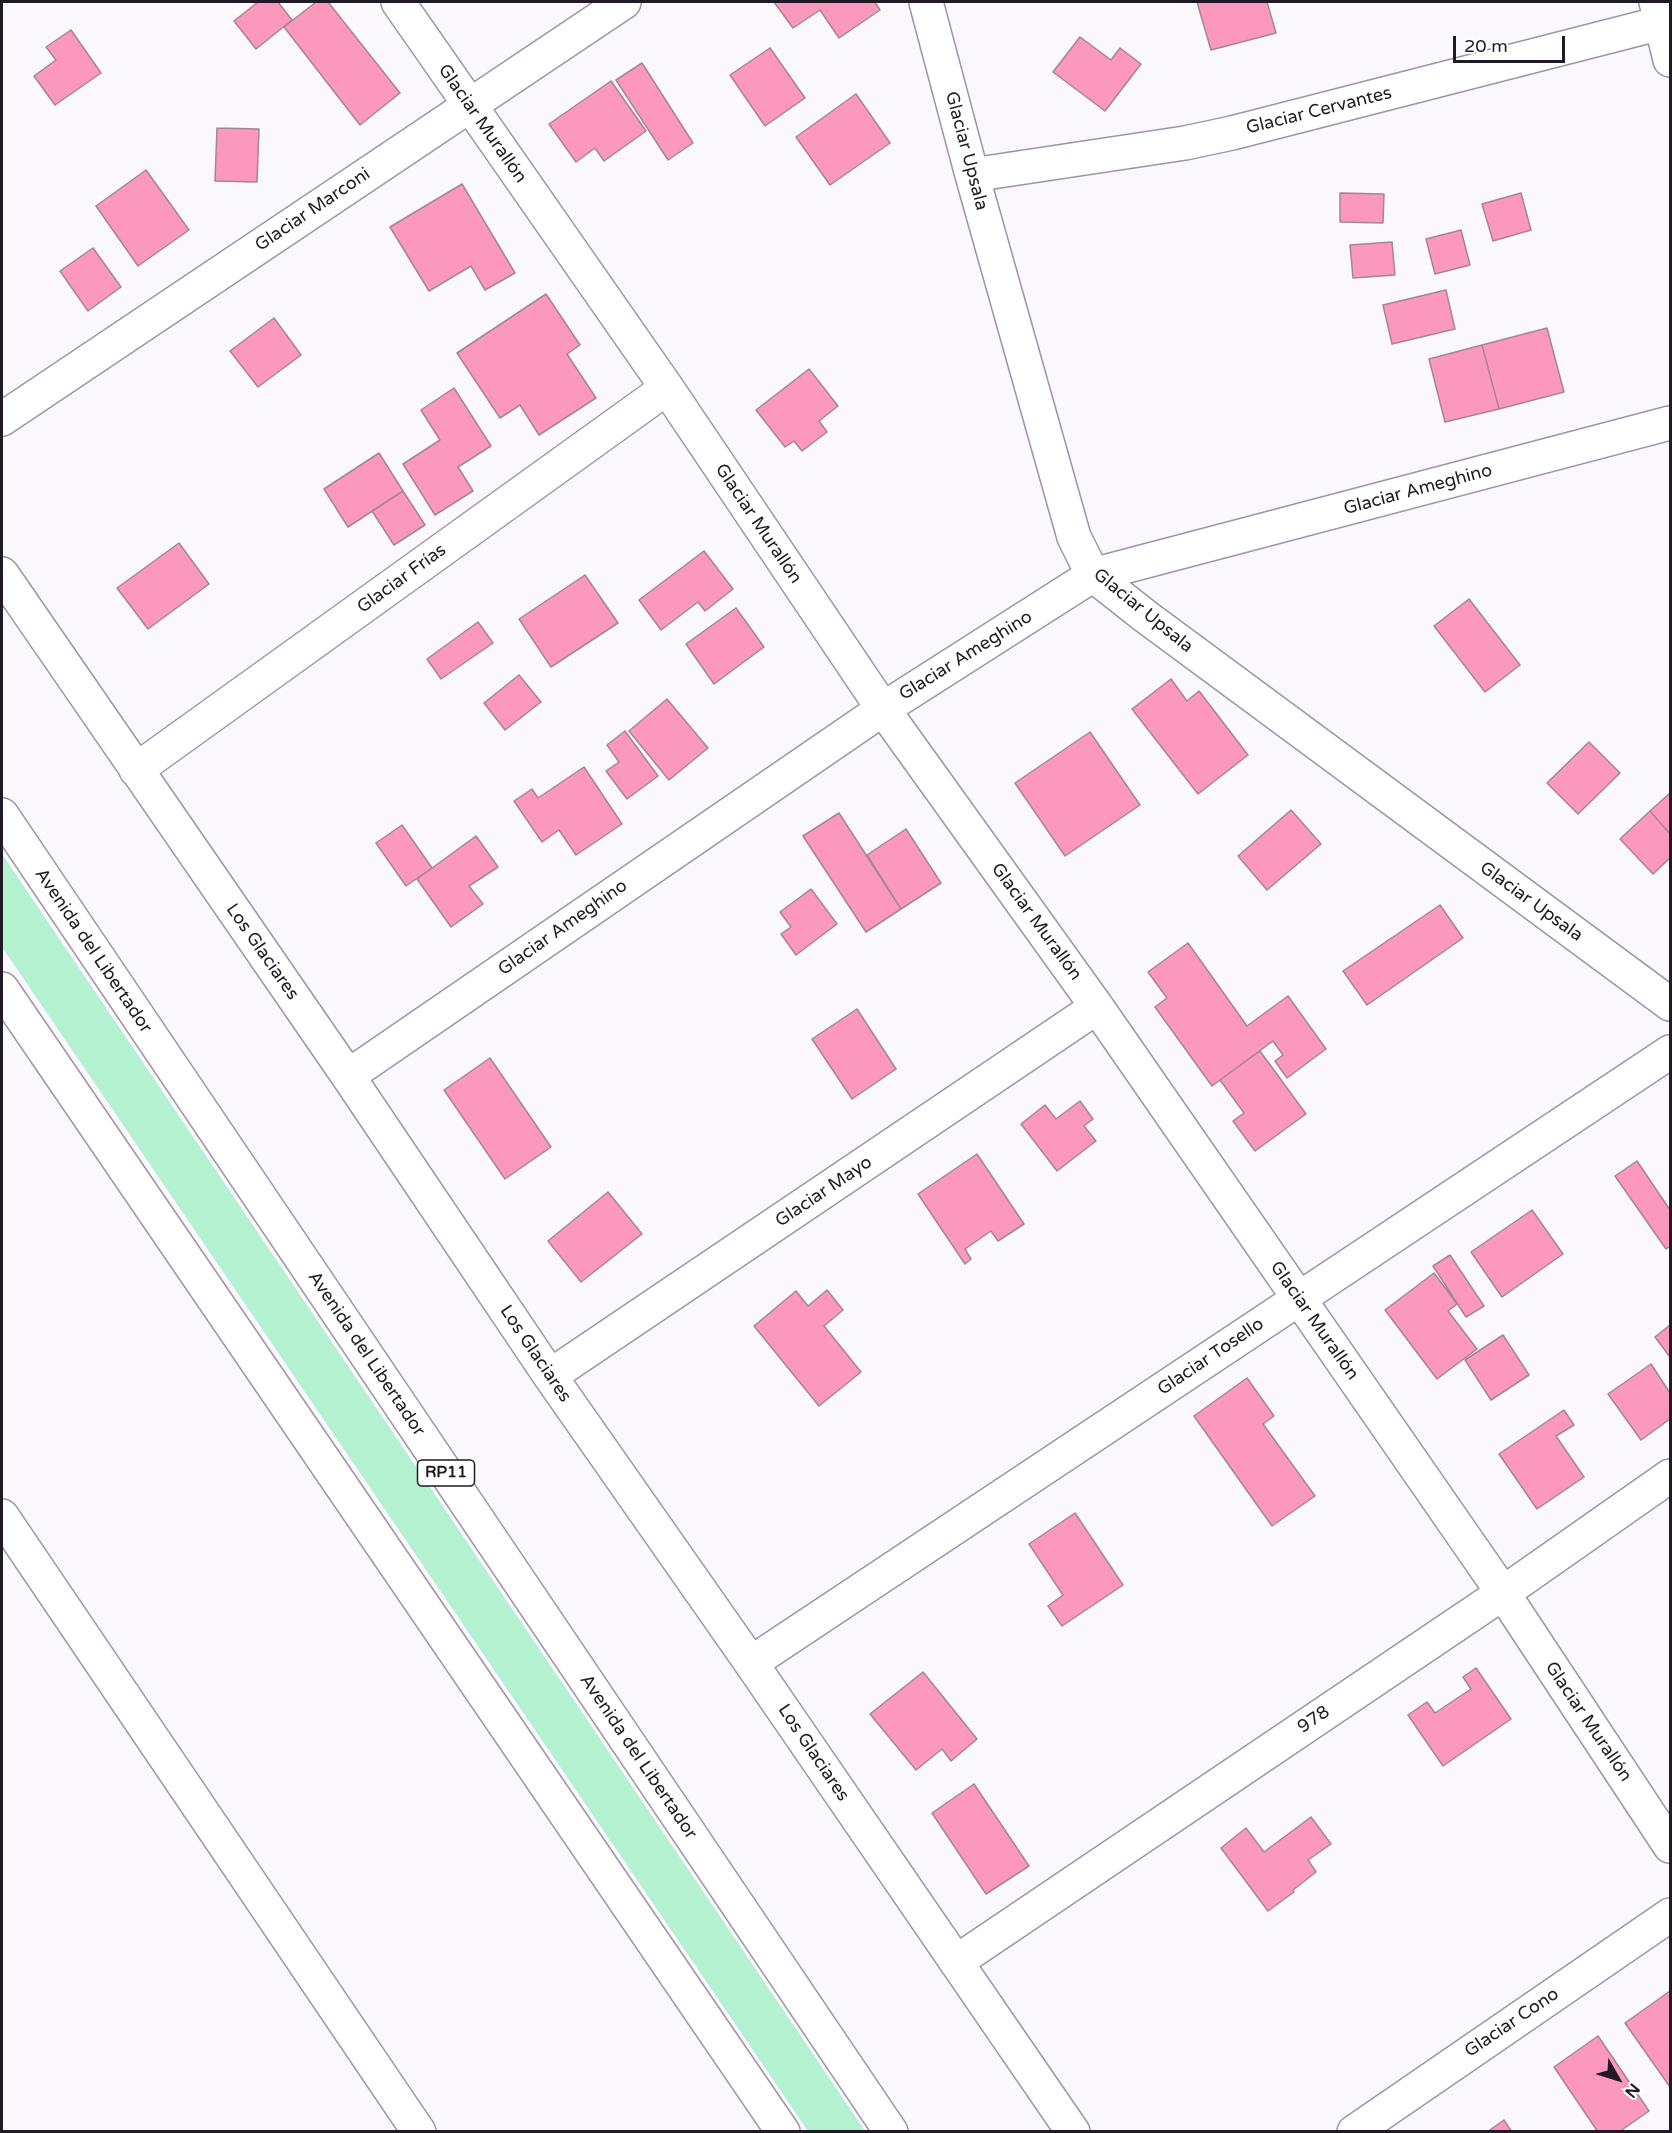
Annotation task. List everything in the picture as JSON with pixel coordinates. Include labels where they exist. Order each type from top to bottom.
[{"type":"street","name":"Glaciar Murallón","points":[[398,2],[667,388],[883,709],[1097,1007],[1503,1593],[1671,1846]]},
{"type":"street","name":"Glaciar Marconi","points":[[2,419],[624,2]]},
{"type":"street","name":"Glaciar Upsala","points":[[926,2],[972,176],[1074,537],[1093,575],[1145,616],[1671,1004]]},
{"type":"street","name":"Glaciar Cervantes","points":[[972,176],[1173,145],[1222,135],[1659,12]]},
{"type":"street","points":[[1659,12],[1671,60]]},
{"type":"street","name":"Glaciar Frías","points":[[136,770],[667,388]]},
{"type":"street","name":"Glaciar Ameghino","points":[[348,1076],[883,709],[1093,575],[1671,423]]},
{"type":"street","name":"Los Glaciares","points":[[2,574],[348,1076],[550,1376],[751,1663],[1073,2132]]},
{"type":"street","name":"Avenida del Libertador","points":[[2,815],[891,2132]]},
{"type":"street","points":[[2,989],[783,2132]]},
{"type":"street","name":"Glaciar Mayo","points":[[550,1376],[1097,1007]]},
{"type":"street","name":"Glaciar Tosello","points":[[751,1663],[1671,1052]]},
{"type":"street","name":"978","points":[[956,1962],[1503,1593],[1671,1476]]},
{"type":"street","points":[[2,1516],[12,1553],[418,2132]]},
{"type":"street","name":"Glaciar Cono","points":[[1354,2132],[1671,1915]]},
{"type":"green space","points":[[2,854],[865,2131],[808,2131],[2,947]]},
{"type":"building","points":[[258,2],[278,2],[292,20],[256,49],[234,21]]},
{"type":"building","points":[[316,2],[328,2],[400,93],[360,125],[284,27]]},
{"type":"building","points":[[774,2],[875,2],[880,10],[839,38],[820,10],[793,28]]},
{"type":"building","points":[[1197,2],[1267,2],[1276,33],[1211,50]]},
{"type":"building","points":[[71,30],[101,73],[55,105],[34,76],[56,60],[46,47]]},
{"type":"building","points":[[1080,37],[1111,60],[1120,48],[1141,64],[1105,111],[1053,72]]},
{"type":"building","points":[[770,48],[805,98],[765,126],[730,75]]},
{"type":"building","points":[[642,63],[693,143],[668,160],[616,80]]},
{"type":"building","points":[[611,81],[646,131],[604,161],[595,148],[576,162],[549,124]]},
{"type":"building","points":[[856,94],[890,143],[830,185],[796,137]]},
{"type":"building","points":[[217,128],[259,129],[257,182],[215,181]]},
{"type":"building","points":[[146,170],[189,230],[138,266],[96,206]]},
{"type":"building","points":[[462,184],[515,273],[485,290],[471,266],[429,291],[390,227]]},
{"type":"building","points":[[1340,193],[1384,194],[1383,223],[1340,222]]},
{"type":"building","points":[[1521,193],[1531,230],[1493,241],[1482,204]]},
{"type":"building","points":[[1461,230],[1470,265],[1435,274],[1426,239]]},
{"type":"building","points":[[1392,242],[1395,275],[1353,278],[1350,245]]},
{"type":"building","points":[[93,248],[121,287],[88,311],[60,271]]},
{"type":"building","points":[[1446,290],[1455,329],[1392,344],[1383,305]]},
{"type":"building","points":[[546,294],[580,345],[567,354],[596,398],[539,435],[520,405],[500,418],[457,353]]},
{"type":"building","points":[[274,318],[301,355],[258,387],[230,351]]},
{"type":"building","points":[[1547,328],[1564,392],[1499,409],[1482,345]]},
{"type":"building","points":[[1482,345],[1499,409],[1445,422],[1429,359]]},
{"type":"building","points":[[809,369],[838,406],[819,421],[827,432],[802,451],[794,441],[785,447],[756,410]]},
{"type":"building","points":[[454,388],[491,446],[458,467],[473,491],[435,515],[403,464],[440,440],[421,410]]},
{"type":"building","points":[[379,453],[403,491],[348,527],[324,489]]},
{"type":"building","points":[[403,491],[425,525],[394,545],[372,511]]},
{"type":"building","points":[[179,543],[209,584],[148,629],[117,588]]},
{"type":"building","points":[[704,551],[733,589],[705,611],[698,602],[661,630],[639,600]]},
{"type":"building","points":[[585,575],[618,623],[551,667],[519,619]]},
{"type":"building","points":[[1469,599],[1520,665],[1485,692],[1434,626]]},
{"type":"building","points":[[736,608],[764,647],[714,684],[686,644]]},
{"type":"building","points":[[478,622],[493,643],[441,679],[427,659]]},
{"type":"building","points":[[519,675],[541,702],[505,730],[484,703]]},
{"type":"building","points":[[1171,679],[1187,701],[1199,691],[1248,755],[1198,794],[1132,709]]},
{"type":"building","points":[[667,699],[708,748],[669,780],[629,731]]},
{"type":"building","points":[[625,731],[658,776],[627,799],[606,771],[619,762],[607,745]]},
{"type":"building","points":[[1090,732],[1140,805],[1065,856],[1015,783]]},
{"type":"building","points":[[1589,742],[1620,773],[1578,814],[1547,783]]},
{"type":"building","points":[[584,767],[622,824],[576,855],[559,830],[542,842],[514,801],[532,789],[538,798]]},
{"type":"building","points":[[1670,793],[1670,834],[1650,811]]},
{"type":"building","points":[[1291,810],[1321,844],[1267,890],[1238,856]]},
{"type":"building","points":[[1650,811],[1670,834],[1670,858],[1653,874],[1620,839]]},
{"type":"building","points":[[839,813],[901,909],[866,932],[803,836]]},
{"type":"building","points":[[402,825],[432,868],[406,886],[376,843]]},
{"type":"building","points":[[906,829],[941,883],[901,909],[867,855]]},
{"type":"building","points":[[476,836],[498,867],[469,886],[483,904],[451,927],[417,879]]},
{"type":"building","points":[[811,889],[837,924],[796,955],[781,934],[791,927],[780,912]]},
{"type":"building","points":[[1440,905],[1463,938],[1367,1005],[1343,971]]},
{"type":"building","points":[[1188,943],[1247,1026],[1288,996],[1326,1049],[1287,1078],[1275,1061],[1283,1055],[1273,1041],[1212,1086],[1155,1007],[1167,998],[1148,972]]},
{"type":"building","points":[[857,1009],[896,1069],[852,1099],[812,1039]]},
{"type":"building","points":[[1260,1051],[1306,1114],[1255,1151],[1233,1121],[1244,1113],[1220,1080]]},
{"type":"building","points":[[490,1058],[551,1147],[505,1179],[444,1090]]},
{"type":"building","points":[[1080,1101],[1093,1119],[1084,1126],[1096,1141],[1057,1171],[1021,1124],[1045,1105],[1056,1119]]},
{"type":"building","points":[[977,1154],[1024,1224],[998,1241],[991,1231],[965,1249],[971,1259],[965,1264],[918,1194]]},
{"type":"building","points":[[1637,1161],[1670,1210],[1670,1246],[1666,1249],[1615,1176]]},
{"type":"building","points":[[608,1192],[642,1234],[581,1282],[548,1241]]},
{"type":"building","points":[[1532,1210],[1563,1254],[1502,1297],[1471,1252]]},
{"type":"building","points":[[1450,1255],[1484,1306],[1466,1317],[1433,1266]]},
{"type":"building","points":[[1434,1273],[1457,1304],[1448,1311],[1477,1349],[1437,1379],[1385,1310]]},
{"type":"building","points":[[827,1290],[843,1310],[824,1326],[861,1372],[819,1406],[754,1326],[796,1291],[808,1306]]},
{"type":"building","points":[[1670,1325],[1670,1357],[1655,1337]]},
{"type":"building","points":[[1503,1335],[1529,1375],[1491,1400],[1465,1360]]},
{"type":"building","points":[[1651,1364],[1670,1393],[1670,1419],[1641,1440],[1608,1394]]},
{"type":"building","points":[[1247,1378],[1274,1416],[1263,1424],[1315,1496],[1272,1526],[1194,1416]]},
{"type":"building","points":[[1564,1410],[1574,1425],[1556,1436],[1584,1477],[1537,1509],[1499,1454]]},
{"type":"building","points":[[1075,1513],[1123,1585],[1062,1626],[1048,1606],[1063,1595],[1029,1544]]},
{"type":"building","points":[[1476,1668],[1511,1719],[1443,1766],[1408,1715],[1427,1702],[1435,1713],[1471,1689],[1463,1677]]},
{"type":"building","points":[[923,1672],[977,1739],[951,1761],[942,1749],[916,1770],[870,1714]]},
{"type":"building","points":[[974,1784],[1029,1866],[986,1894],[932,1813]]},
{"type":"building","points":[[1311,1817],[1331,1844],[1308,1860],[1316,1872],[1268,1911],[1221,1848],[1246,1828],[1264,1852]]},
{"type":"building","points":[[1670,1991],[1670,2087],[1625,2023]]},
{"type":"building","points":[[1598,2036],[1649,2111],[1619,2132],[1598,2132],[1554,2067]]},
{"type":"building","points":[[1504,2120],[1512,2132],[1487,2132]]}]
